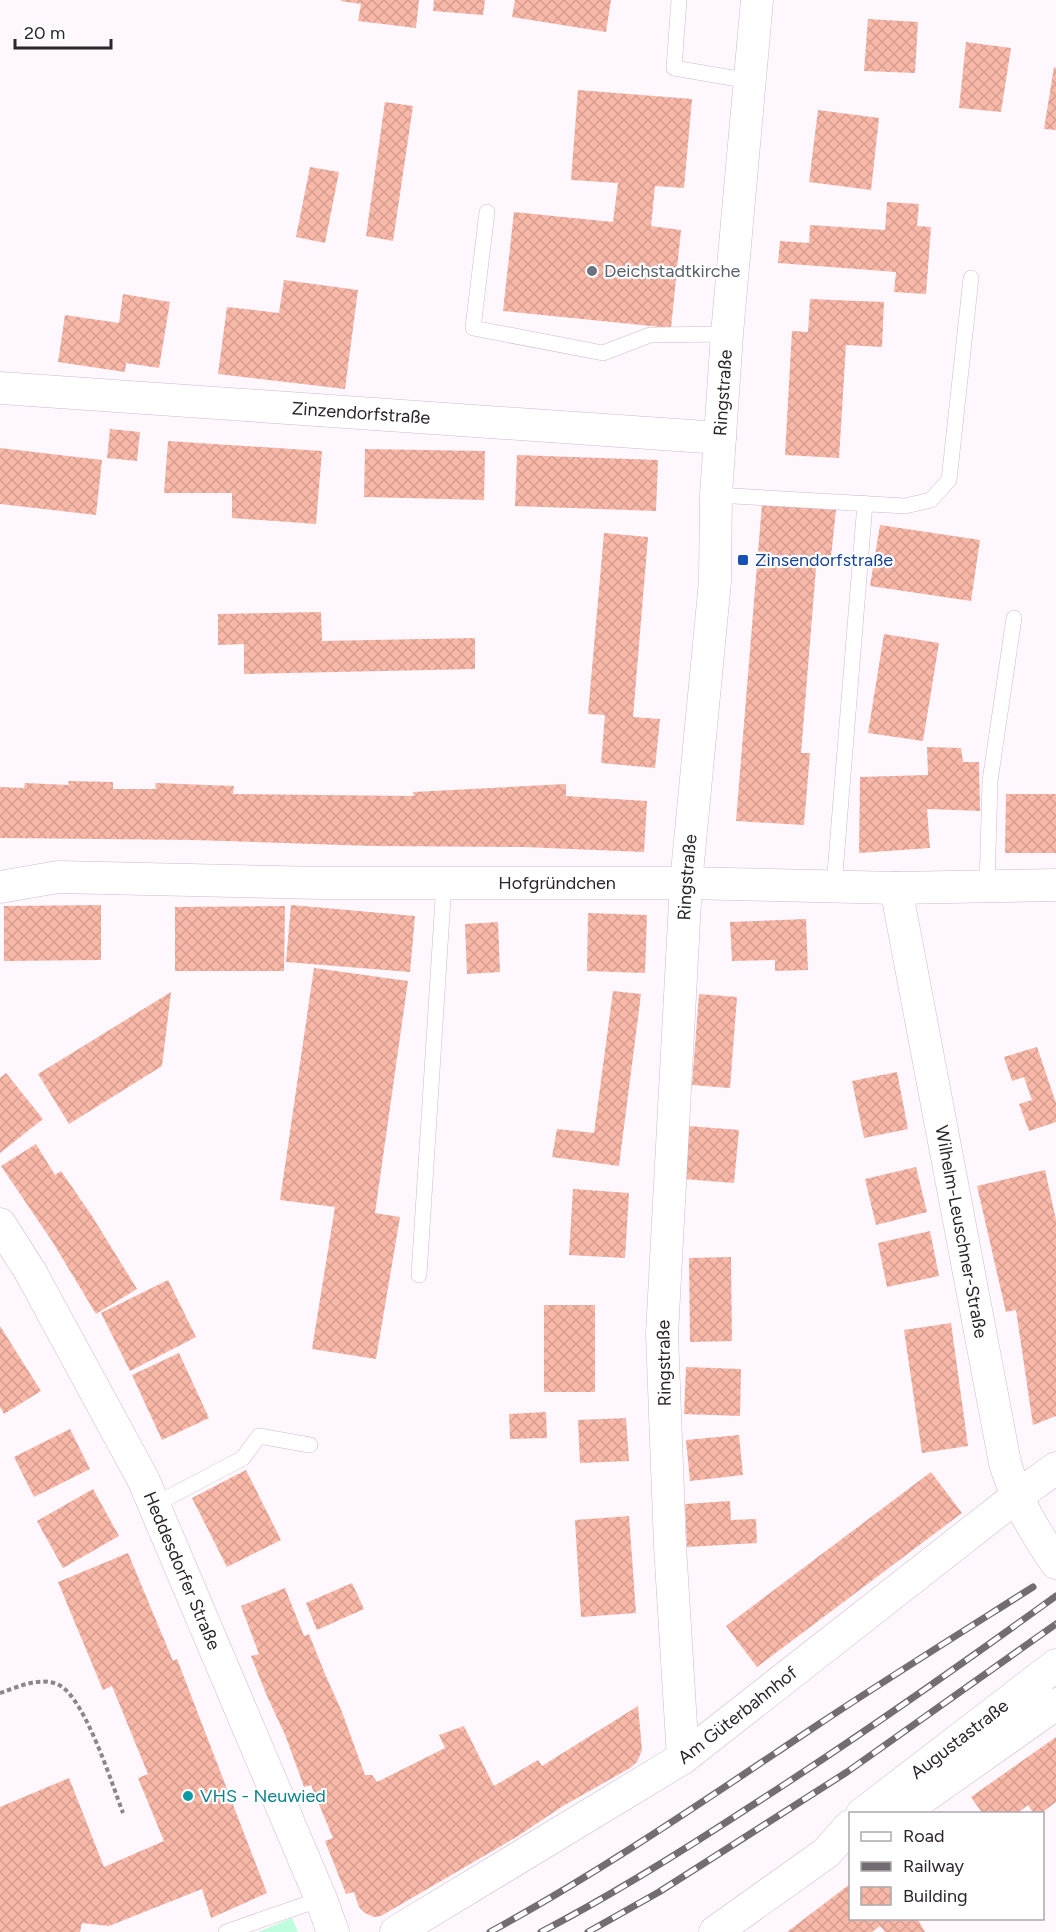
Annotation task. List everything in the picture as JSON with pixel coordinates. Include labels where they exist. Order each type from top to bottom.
[{"type":"street","name":"Ringstraße","points":[[683,1758],[670,1546],[662,1334],[686,883],[715,582],[716,495],[727,334],[757,0]]},
{"type":"street","name":"Zinzendorfstraße","points":[[0,388],[720,438]]},
{"type":"street","name":"Hofgründchen","points":[[0,864],[58,877]]},
{"type":"street","name":"Hofgründchen","points":[[0,887],[58,877],[321,883],[686,883],[896,888],[1056,885]]},
{"type":"street","name":"Wilhelm-Leuschner-Straße","points":[[896,888],[1005,1463],[1016,1497],[1056,1563]]},
{"type":"street","name":"Heddesdorfer Straße","points":[[0,1224],[30,1271],[143,1479],[333,1932]]},
{"type":"street","name":"Am Güterbahnhof","points":[[396,1932],[683,1758],[1056,1468]]},
{"type":"street","name":"Augustastraße","points":[[865,1812],[1056,1665]]},
{"type":"street","name":"Augustastraße","points":[[903,1812],[1056,1704]]},
{"type":"street","points":[[715,1932],[838,1848],[849,1828]]},
{"type":"lane","points":[[679,0],[674,68],[750,81]]},
{"type":"lane","points":[[486,212],[473,328],[603,353],[650,335],[727,334]]},
{"type":"lane","points":[[716,495],[905,506],[931,500],[949,480],[971,278]]},
{"type":"lane","points":[[834,886],[865,503]]},
{"type":"lane","points":[[987,886],[990,781],[1014,618]]},
{"type":"lane","points":[[419,1275],[444,883]]},
{"type":"lane","points":[[154,1505],[243,1458],[259,1436],[310,1445]]},
{"type":"lane","points":[[226,1932],[321,1899]]},
{"type":"path","points":[[0,1693],[36,1681],[59,1685],[75,1699],[85,1718],[123,1813]]},
{"type":"green space","points":[[292,1918],[298,1932],[258,1932]]},
{"type":"building","points":[[341,0],[419,0],[416,28],[358,21],[361,4]]},
{"type":"building","points":[[434,0],[485,0],[483,15],[433,11]]},
{"type":"building","points":[[515,0],[611,0],[606,32],[512,17]]},
{"type":"building","points":[[868,19],[918,22],[915,73],[864,71]]},
{"type":"building","points":[[966,42],[1011,48],[1001,112],[959,108]]},
{"type":"building","points":[[1054,67],[1056,68],[1056,130],[1044,129]]},
{"type":"building","points":[[578,90],[692,99],[684,188],[655,186],[651,226],[681,230],[671,328],[503,311],[514,212],[613,222],[618,183],[571,180]]},
{"type":"building","points":[[385,102],[413,106],[393,241],[366,236]]},
{"type":"building","points":[[818,110],[879,118],[871,190],[809,182]]},
{"type":"building","points":[[310,167],[339,172],[325,243],[296,237]]},
{"type":"building","points":[[887,202],[919,204],[917,226],[931,227],[926,294],[894,292],[896,272],[778,263],[780,241],[809,243],[810,225],[885,230]]},
{"type":"building","points":[[284,280],[358,290],[345,389],[218,374],[227,307],[279,313]]},
{"type":"building","points":[[123,294],[170,302],[159,368],[126,363],[125,372],[58,362],[65,315],[119,323]]},
{"type":"building","points":[[810,299],[884,302],[882,347],[846,345],[839,458],[785,455],[792,331],[808,332]]},
{"type":"building","points":[[110,429],[140,432],[137,461],[107,458]]},
{"type":"building","points":[[168,441],[322,451],[316,524],[232,518],[232,493],[164,493]]},
{"type":"building","points":[[0,448],[102,460],[96,515],[0,504]]},
{"type":"building","points":[[365,449],[485,451],[484,500],[364,497]]},
{"type":"building","points":[[517,455],[658,460],[656,511],[515,506]]},
{"type":"building","points":[[762,504],[836,510],[831,557],[817,556],[801,753],[810,753],[804,825],[736,821]]},
{"type":"building","points":[[880,525],[980,540],[971,601],[870,586]]},
{"type":"building","points":[[604,533],[648,537],[633,717],[660,719],[655,768],[601,763],[605,715],[588,714]]},
{"type":"building","points":[[321,612],[322,641],[475,638],[475,669],[244,674],[244,644],[218,645],[218,614]]},
{"type":"building","points":[[884,634],[939,643],[923,741],[868,733]]},
{"type":"building","points":[[927,747],[961,748],[963,762],[979,762],[980,811],[927,809],[930,848],[859,853],[860,777],[928,775]]},
{"type":"building","points":[[68,781],[113,782],[113,789],[156,789],[155,783],[234,786],[233,794],[414,796],[413,792],[566,784],[566,796],[647,801],[644,852],[524,847],[0,838],[0,787],[24,788],[25,783],[69,785]]},
{"type":"building","points":[[1006,794],[1056,794],[1056,853],[1005,853]]},
{"type":"building","points":[[101,905],[101,960],[4,961],[4,906]]},
{"type":"building","points":[[291,905],[415,916],[410,972],[286,962]]},
{"type":"building","points":[[285,906],[284,971],[175,971],[175,907]]},
{"type":"building","points":[[588,913],[647,915],[645,973],[587,971]]},
{"type":"building","points":[[806,919],[808,970],[775,971],[775,960],[732,961],[730,922]]},
{"type":"building","points":[[498,922],[500,972],[467,974],[465,924]]},
{"type":"building","points":[[314,968],[408,981],[375,1213],[400,1217],[376,1359],[312,1349],[335,1207],[280,1200]]},
{"type":"building","points":[[613,991],[641,994],[619,1166],[552,1157],[557,1129],[594,1133]]},
{"type":"building","points":[[171,992],[162,1066],[69,1124],[38,1074]]},
{"type":"building","points":[[699,994],[737,997],[730,1088],[692,1085]]},
{"type":"building","points":[[1037,1047],[1056,1103],[1056,1122],[1029,1131],[1019,1104],[1032,1100],[1024,1077],[1012,1081],[1004,1057]]},
{"type":"building","points":[[897,1072],[908,1129],[864,1138],[852,1081]]},
{"type":"building","points":[[6,1073],[43,1119],[0,1153],[0,1078]]},
{"type":"building","points":[[689,1126],[739,1130],[734,1183],[684,1179]]},
{"type":"building","points":[[36,1144],[55,1175],[61,1171],[137,1289],[96,1314],[52,1241],[1,1166]]},
{"type":"building","points":[[916,1167],[927,1212],[876,1225],[865,1179]]},
{"type":"building","points":[[1045,1170],[1056,1220],[1056,1416],[1033,1425],[1016,1310],[1006,1312],[977,1186]]},
{"type":"building","points":[[573,1189],[629,1193],[625,1258],[569,1255]]},
{"type":"building","points":[[930,1231],[939,1276],[887,1287],[878,1243]]},
{"type":"building","points":[[731,1257],[732,1341],[690,1342],[689,1258]]},
{"type":"building","points":[[168,1280],[196,1337],[130,1371],[101,1313]]},
{"type":"building","points":[[544,1305],[595,1305],[595,1392],[544,1392]]},
{"type":"building","points":[[951,1323],[968,1446],[922,1453],[904,1330]]},
{"type":"building","points":[[0,1326],[41,1391],[4,1414],[0,1407]]},
{"type":"building","points":[[179,1353],[209,1418],[162,1440],[132,1375]]},
{"type":"building","points":[[686,1367],[741,1369],[740,1416],[684,1414]]},
{"type":"building","points":[[546,1412],[547,1438],[510,1439],[509,1414]]},
{"type":"building","points":[[626,1418],[629,1461],[580,1463],[578,1420]]},
{"type":"building","points":[[70,1429],[90,1469],[34,1497],[14,1457]]},
{"type":"building","points":[[739,1435],[743,1475],[690,1481],[686,1440]]},
{"type":"building","points":[[246,1470],[281,1540],[227,1567],[192,1498]]},
{"type":"building","points":[[931,1472],[962,1513],[757,1667],[726,1626]]},
{"type":"building","points":[[93,1489],[119,1536],[63,1568],[37,1521]]},
{"type":"building","points":[[730,1501],[731,1520],[756,1519],[757,1543],[687,1547],[685,1504]]},
{"type":"building","points":[[629,1516],[636,1613],[581,1617],[575,1520]]},
{"type":"building","name":"VHS - Neuwied","points":[[128,1553],[173,1661],[177,1659],[267,1893],[211,1918],[202,1889],[109,1926],[82,1923],[80,1932],[0,1932],[0,1807],[69,1778],[104,1867],[164,1841],[138,1778],[148,1774],[112,1686],[103,1690],[58,1582]]},
{"type":"building","points":[[352,1583],[364,1609],[317,1630],[306,1603]]},
{"type":"building","points":[[285,1588],[304,1636],[309,1634],[342,1712],[365,1775],[372,1775],[377,1782],[445,1748],[439,1735],[464,1726],[494,1786],[538,1760],[542,1766],[638,1706],[642,1750],[637,1762],[518,1836],[381,1916],[374,1917],[365,1913],[359,1907],[354,1892],[346,1894],[325,1841],[333,1838],[311,1785],[304,1787],[286,1737],[251,1656],[259,1654],[241,1606]]},
{"type":"building","points":[[1056,1737],[1056,1802],[1043,1812],[1033,1812],[1028,1805],[1019,1812],[982,1812],[971,1797]]},
{"type":"building","points":[[849,1885],[849,1920],[918,1920],[925,1932],[885,1932],[880,1926],[872,1932],[787,1932]]},
{"type":"railway","points":[[490,1932],[616,1858],[872,1689],[1033,1587]]},
{"type":"railway","points":[[541,1932],[646,1873],[787,1783],[1056,1596]]},
{"type":"railway","points":[[588,1932],[659,1892],[847,1772],[1056,1624]]},
{"type":"place","name":"Deichstadtkirche","points":[[592,271]]},
{"type":"place","name":"Zinsendorfstraße","points":[[743,560]]},
{"type":"place","name":"VHS - Neuwied","points":[[188,1796]]}]
